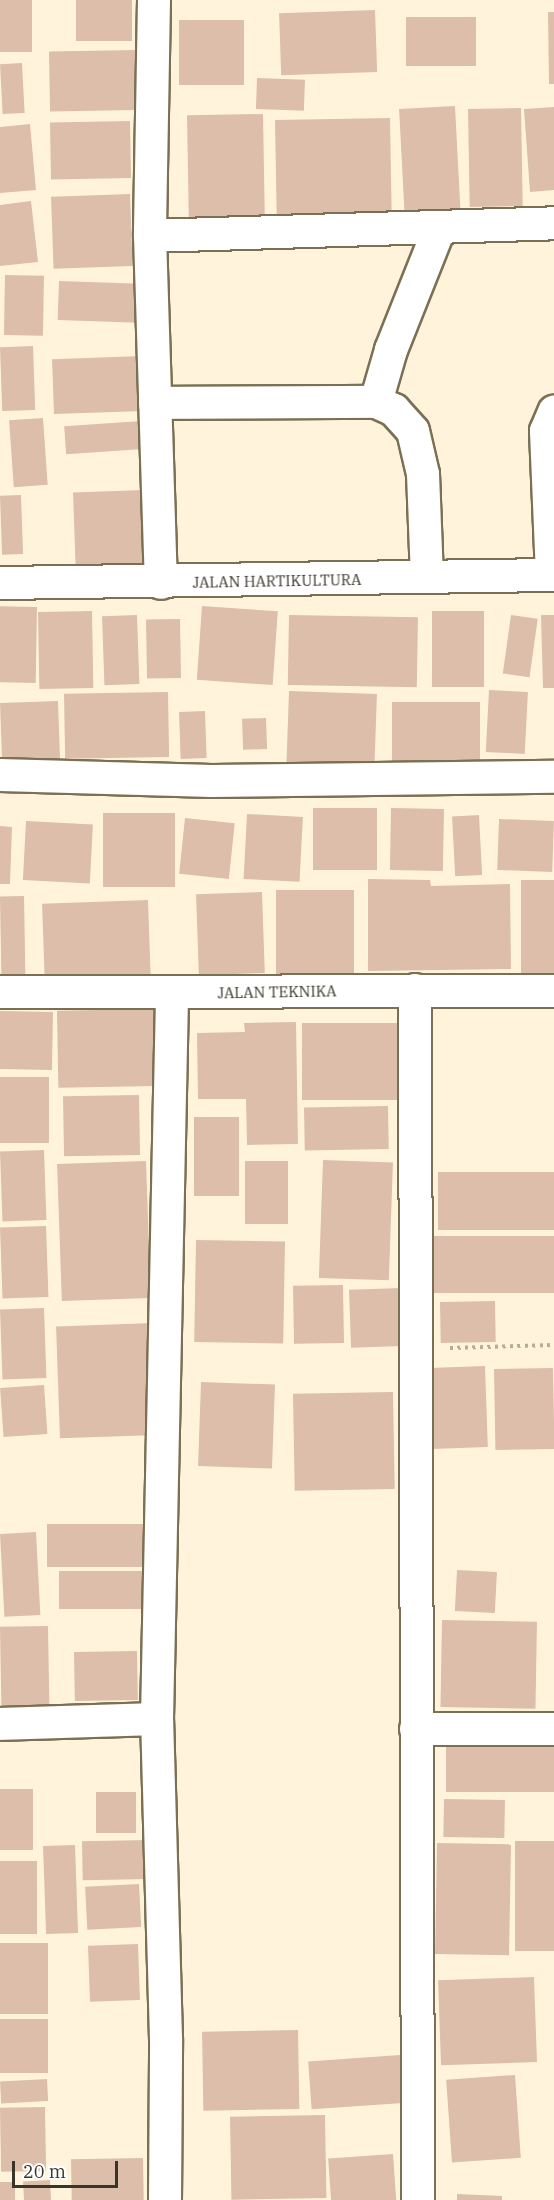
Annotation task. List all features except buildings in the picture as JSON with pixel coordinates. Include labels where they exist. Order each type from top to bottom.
[{"type":"street","points":[[154,0],[150,236],[161,583]]},
{"type":"street","points":[[150,236],[554,223]]},
{"type":"street","points":[[376,402],[391,350],[440,227]]},
{"type":"street","points":[[155,402],[376,402],[394,410],[413,431],[423,474],[427,578]]},
{"type":"street","points":[[553,575],[546,431],[554,412]]},
{"type":"street","name":"JALAN HARTIKULTURA","points":[[0,583],[161,583],[553,575]]},
{"type":"street","points":[[0,775],[212,781],[554,777]]},
{"type":"street","points":[[415,990],[414,1348],[418,2200]]},
{"type":"street","name":"JALAN TEKNIKA","points":[[0,993],[554,991]]},
{"type":"street","points":[[165,2200],[166,2039],[157,1719],[172,994]]},
{"type":"street","points":[[0,1724],[157,1719]]},
{"type":"street","points":[[416,1729],[554,1729]]},
{"type":"path","points":[[414,1348],[554,1345]]}]
